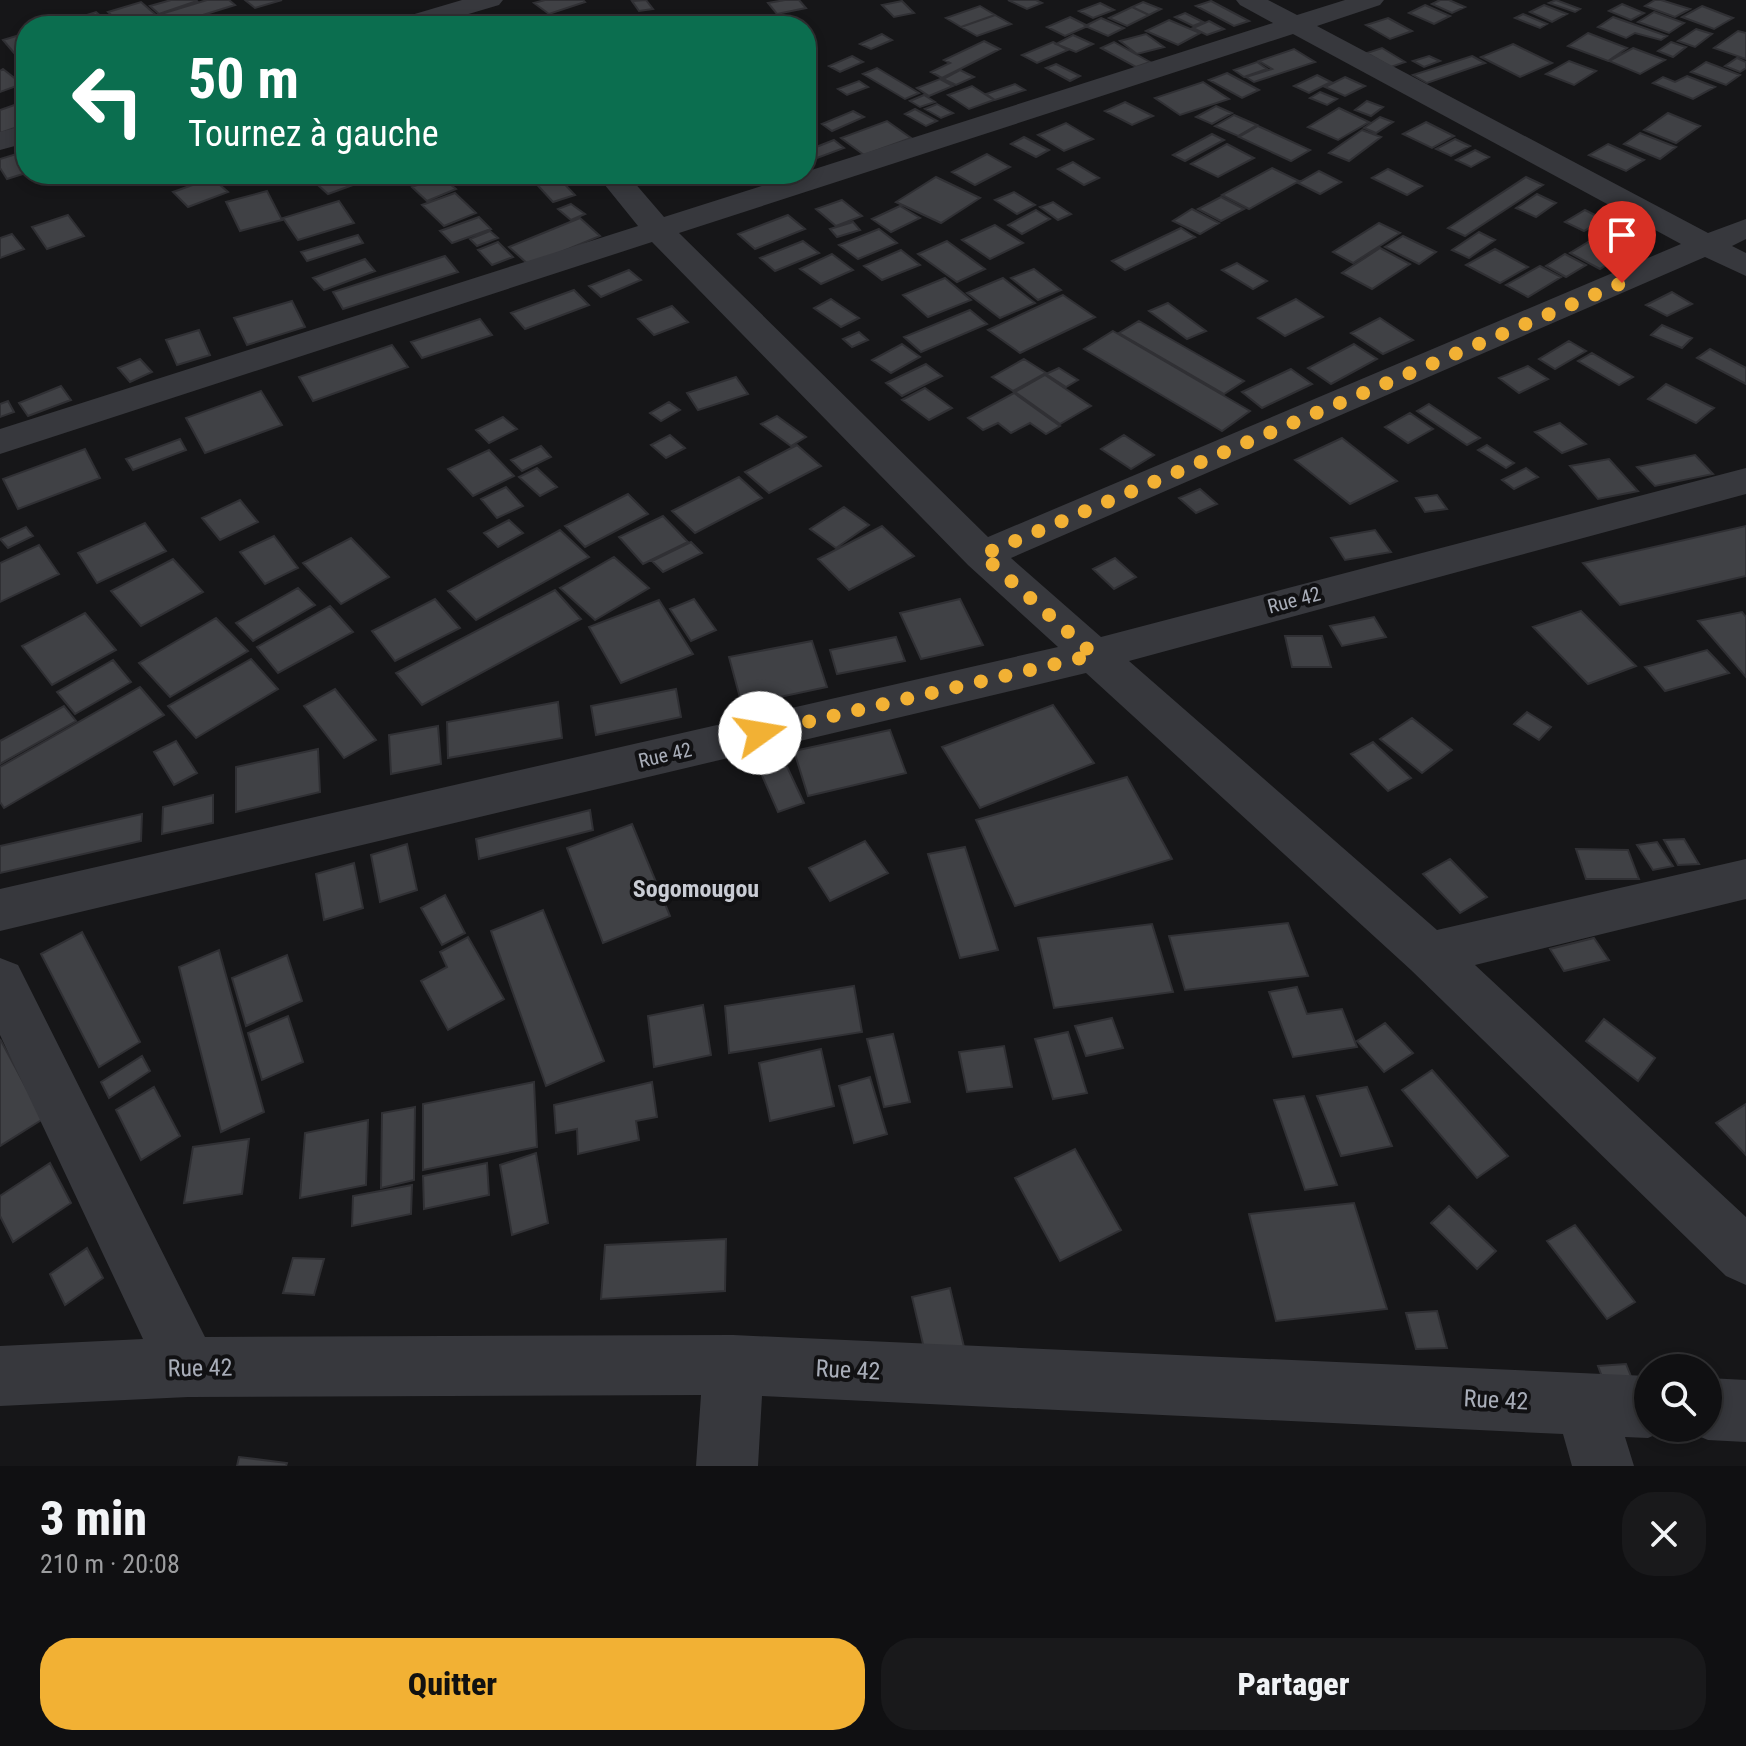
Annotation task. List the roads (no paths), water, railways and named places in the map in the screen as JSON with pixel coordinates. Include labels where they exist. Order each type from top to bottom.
[{"type":"street","points":[[1249,0],[1746,266]]},
{"type":"street","points":[[816,180],[1371,0]]},
{"type":"street","points":[[432,16],[477,2]]},
{"type":"street","points":[[619,184],[659,231],[982,555],[1429,954],[1746,1256]]},
{"type":"street","points":[[0,442],[805,184]]},
{"type":"street","points":[[982,555],[1746,228]]},
{"type":"street","name":"Rue 42","points":[[0,910],[1094,655],[1746,481]]},
{"type":"street","points":[[1429,954],[1746,879]]},
{"type":"street","points":[[0,981],[188,1367]]},
{"type":"street","points":[[727,1466],[733,1365]]},
{"type":"street","name":"Rue 42","points":[[0,1376],[188,1367],[733,1365],[1634,1406]]},
{"type":"street","points":[[1585,1404],[1603,1466]]},
{"type":"street","points":[[1722,1410],[1746,1411]]},
{"type":"district","name":"Sogomougou","points":[[696,889]]}]
